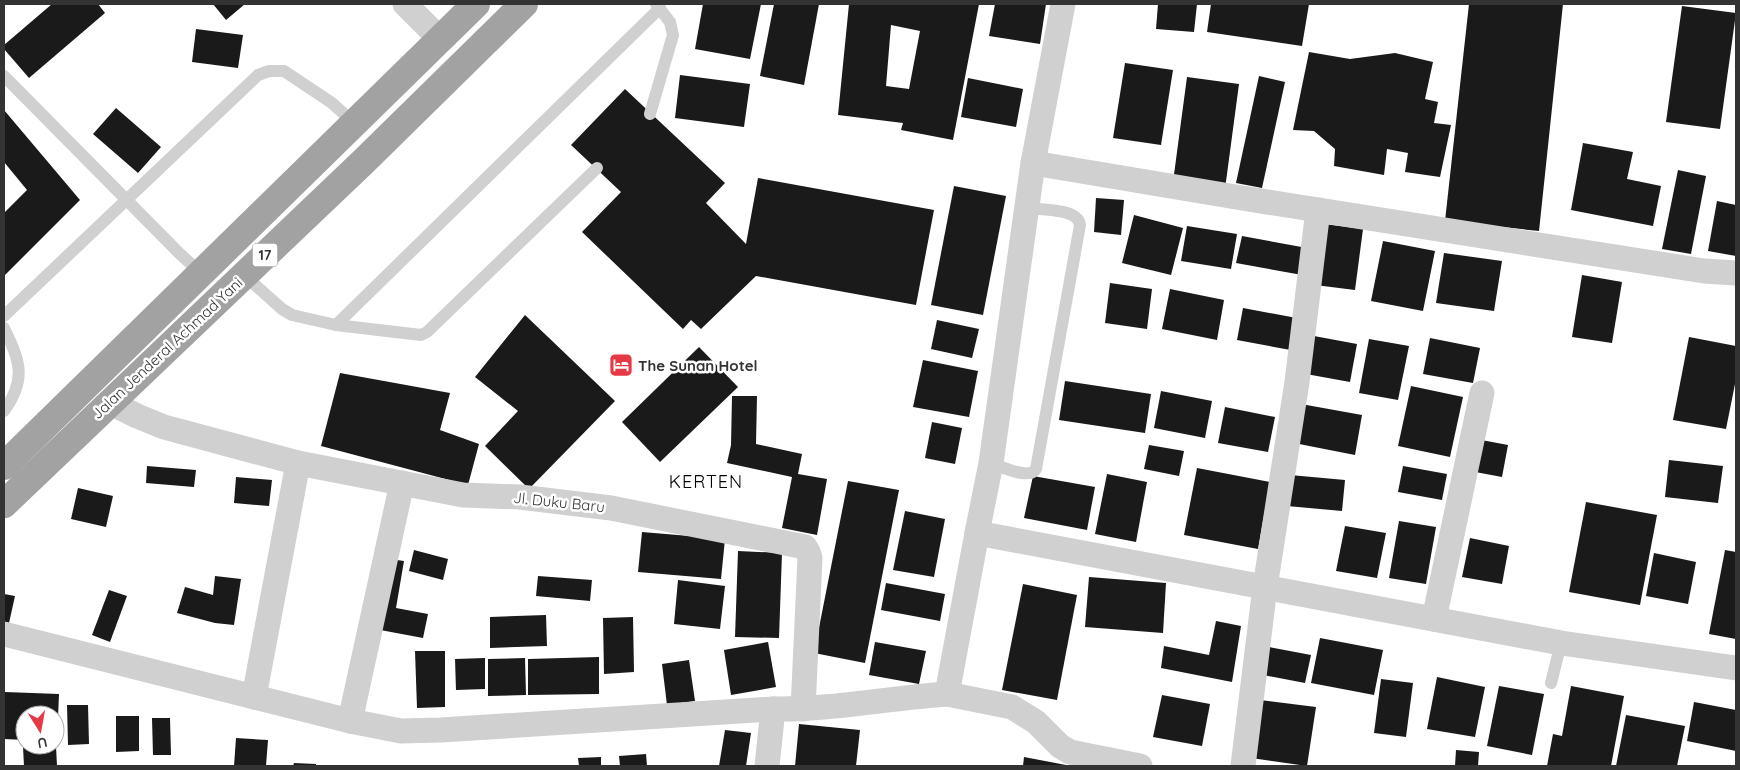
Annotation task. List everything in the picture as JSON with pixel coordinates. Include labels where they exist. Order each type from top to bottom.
[{"type":"highway","name":"Jalan Jenderal Achmad Yani","points":[[4,466],[476,4]]},
{"type":"highway","name":"Jalan Jenderal Achmad Yani","points":[[4,504],[109,402],[253,283],[363,162],[524,4]]},
{"type":"street","points":[[405,4],[440,39]]},
{"type":"street","points":[[947,694],[991,463],[1033,162],[1063,4]]},
{"type":"street","points":[[1033,162],[1318,210],[1704,270],[1736,273]]},
{"type":"street","points":[[1243,766],[1266,587],[1297,382],[1318,210]]},
{"type":"street","points":[[1434,619],[1482,393]]},
{"type":"street","name":"Jl. Duku Baru","points":[[109,402],[146,420],[298,463],[463,495],[520,497],[611,508],[805,547],[810,558],[803,709]]},
{"type":"street","points":[[254,696],[298,463]]},
{"type":"street","points":[[350,722],[402,483]]},
{"type":"street","points":[[977,533],[1561,643],[1736,668]]},
{"type":"street","points":[[4,634],[254,696],[350,722],[401,731],[773,709],[803,709],[901,697],[947,694],[1012,707],[1036,722],[1060,746],[1070,752],[1140,766]]},
{"type":"street","points":[[767,766],[773,709]]},
{"type":"lane","points":[[336,325],[658,6],[670,22],[672,35],[650,114]]},
{"type":"lane","points":[[4,316],[258,75],[269,71],[284,71],[332,103],[354,123]]},
{"type":"lane","points":[[4,76],[201,273]]},
{"type":"lane","points":[[253,283],[282,309],[292,315],[336,325],[416,335],[427,332],[597,168]]},
{"type":"lane","points":[[991,463],[1030,474],[1036,469],[1080,225],[1080,220],[1076,216],[1062,212],[1027,208]]},
{"type":"lane","points":[[4,328],[18,360],[19,379],[11,400],[4,411]]},
{"type":"lane","points":[[1551,683],[1561,643]]},
{"type":"building","points":[[52,4],[98,4],[105,13],[29,78],[4,49],[4,45]]},
{"type":"building","points":[[213,4],[245,4],[226,20]]},
{"type":"building","points":[[703,4],[761,4],[750,59],[695,49]]},
{"type":"building","points":[[774,4],[819,4],[804,85],[760,76]]},
{"type":"building","points":[[849,4],[979,4],[953,140],[901,130],[903,123],[838,115]],"holes":[[[891,25],[920,31],[909,89],[886,86]]]},
{"type":"building","points":[[995,4],[1046,4],[1040,44],[989,36]]},
{"type":"building","points":[[1158,4],[1197,4],[1194,32],[1156,29]]},
{"type":"building","points":[[1211,4],[1309,4],[1302,46],[1207,32]]},
{"type":"building","points":[[1469,4],[1563,4],[1539,231],[1445,221]]},
{"type":"building","points":[[1682,6],[1736,13],[1720,129],[1666,122]]},
{"type":"building","points":[[196,29],[243,35],[238,68],[192,62]]},
{"type":"building","points":[[1309,52],[1350,59],[1395,53],[1433,62],[1425,99],[1438,102],[1434,123],[1451,125],[1440,177],[1405,172],[1408,153],[1387,149],[1384,175],[1334,166],[1335,149],[1314,131],[1293,130]]},
{"type":"building","points":[[1125,63],[1173,70],[1161,145],[1113,138]]},
{"type":"building","points":[[680,75],[750,84],[744,127],[675,118]]},
{"type":"building","points":[[1259,76],[1285,82],[1262,188],[1236,183]]},
{"type":"building","points":[[1187,77],[1239,84],[1225,189],[1173,182]]},
{"type":"building","points":[[968,78],[1023,89],[1016,127],[961,117]]},
{"type":"building","points":[[625,89],[725,183],[706,203],[746,244],[758,178],[934,210],[916,305],[756,276],[701,329],[691,320],[683,329],[582,232],[621,192],[571,145]]},
{"type":"building","points":[[116,108],[161,147],[138,173],[93,134]]},
{"type":"building","points":[[4,110],[80,200],[4,276],[4,213],[27,190],[4,162]]},
{"type":"building","points":[[1583,143],[1633,152],[1627,179],[1661,186],[1653,226],[1571,210]]},
{"type":"building","points":[[1678,170],[1706,176],[1691,254],[1662,249]]},
{"type":"building","points":[[954,186],[1006,196],[983,315],[931,305]]},
{"type":"building","points":[[1096,198],[1124,200],[1121,235],[1094,232]]},
{"type":"building","points":[[1717,201],[1736,205],[1736,256],[1708,251]]},
{"type":"building","points":[[1134,215],[1183,228],[1171,275],[1122,263]]},
{"type":"building","points":[[1324,224],[1363,229],[1355,290],[1315,285]]},
{"type":"building","points":[[1187,226],[1237,234],[1231,269],[1181,261]]},
{"type":"building","points":[[1242,236],[1307,248],[1302,275],[1236,263]]},
{"type":"building","points":[[1383,241],[1435,251],[1423,311],[1371,301]]},
{"type":"building","points":[[1444,253],[1502,261],[1494,311],[1436,303]]},
{"type":"building","points":[[1582,275],[1622,282],[1612,343],[1572,337]]},
{"type":"building","points":[[1110,283],[1152,289],[1147,329],[1105,323]]},
{"type":"building","points":[[1170,289],[1224,300],[1217,340],[1162,329]]},
{"type":"building","points":[[1243,308],[1302,319],[1296,351],[1237,340]]},
{"type":"building","points":[[525,315],[615,401],[529,489],[485,446],[518,411],[475,377]]},
{"type":"building","points":[[937,320],[979,329],[972,358],[931,349]]},
{"type":"building","points":[[1314,336],[1357,344],[1350,382],[1306,374]]},
{"type":"building","points":[[1689,337],[1736,346],[1736,379],[1726,429],[1673,420]]},
{"type":"building","points":[[1430,338],[1480,348],[1473,383],[1423,374]]},
{"type":"building","points":[[1369,339],[1409,346],[1398,400],[1359,393]]},
{"type":"building","points":[[699,347],[738,387],[660,462],[622,422]]},
{"type":"building","points":[[923,360],[978,371],[969,417],[913,407]]},
{"type":"building","points":[[340,373],[450,393],[440,430],[479,444],[468,485],[321,446]]},
{"type":"building","points":[[1065,381],[1151,394],[1145,433],[1059,420]]},
{"type":"building","points":[[1411,386],[1463,397],[1450,457],[1398,446]]},
{"type":"building","points":[[1161,391],[1212,401],[1205,438],[1154,428]]},
{"type":"building","points":[[732,396],[757,396],[756,444],[802,454],[798,474],[827,479],[817,535],[782,528],[792,477],[727,463],[731,445]]},
{"type":"building","points":[[1301,404],[1362,415],[1355,455],[1294,443]]},
{"type":"building","points":[[1225,407],[1275,417],[1268,452],[1218,443]]},
{"type":"building","points":[[932,422],[962,428],[955,464],[925,458]]},
{"type":"building","points":[[1476,439],[1508,445],[1502,477],[1470,471]]},
{"type":"building","points":[[1149,445],[1184,451],[1179,476],[1144,469]]},
{"type":"building","points":[[1669,460],[1723,466],[1718,503],[1665,497]]},
{"type":"building","points":[[147,466],[196,470],[194,487],[146,483]]},
{"type":"building","points":[[1403,466],[1447,474],[1442,500],[1398,492]]},
{"type":"building","points":[[1197,468],[1270,482],[1258,549],[1184,535]]},
{"type":"building","points":[[1107,474],[1147,482],[1136,542],[1095,534]]},
{"type":"building","points":[[1290,475],[1345,480],[1342,511],[1287,506]]},
{"type":"building","points":[[1033,476],[1095,487],[1087,530],[1024,518]]},
{"type":"building","points":[[236,477],[272,480],[269,506],[234,503]]},
{"type":"building","points":[[848,481],[899,490],[865,663],[814,653]]},
{"type":"building","points":[[78,488],[113,496],[106,527],[71,519]]},
{"type":"building","points":[[1586,502],[1657,515],[1640,605],[1569,592]]},
{"type":"building","points":[[905,511],[945,519],[934,577],[893,570]]},
{"type":"building","points":[[1399,521],[1436,527],[1426,584],[1389,578]]},
{"type":"building","points":[[1345,526],[1386,533],[1377,578],[1336,571]]},
{"type":"building","points":[[642,532],[725,539],[721,579],[638,572]]},
{"type":"building","points":[[1470,538],[1509,546],[1502,584],[1462,577]]},
{"type":"building","points":[[414,550],[448,559],[443,580],[409,571]]},
{"type":"building","points":[[1725,550],[1736,552],[1736,639],[1709,634]]},
{"type":"building","points":[[738,551],[782,553],[779,638],[735,637]]},
{"type":"building","points":[[1654,553],[1696,562],[1688,604],[1646,596]]},
{"type":"building","points":[[390,559],[404,561],[396,608],[428,614],[423,638],[375,629]]},
{"type":"building","points":[[215,576],[241,579],[234,625],[215,623],[177,613],[185,587],[213,595]]},
{"type":"building","points":[[538,576],[592,580],[590,601],[536,596]]},
{"type":"building","points":[[1089,577],[1166,583],[1163,633],[1085,627]]},
{"type":"building","points":[[678,580],[725,586],[720,629],[674,624]]},
{"type":"building","points":[[886,583],[945,594],[940,621],[881,610]]},
{"type":"building","points":[[1023,584],[1077,595],[1057,700],[1002,690]]},
{"type":"building","points":[[109,590],[127,596],[110,642],[92,635]]},
{"type":"building","points":[[4,594],[15,596],[9,623],[4,622]]},
{"type":"building","points":[[546,615],[547,646],[490,648],[490,617]]},
{"type":"building","points":[[633,617],[634,672],[604,674],[603,618]]},
{"type":"building","points":[[1216,621],[1241,626],[1232,682],[1161,668],[1164,646],[1209,655]]},
{"type":"building","points":[[1320,638],[1383,650],[1374,695],[1311,683]]},
{"type":"building","points":[[768,642],[776,687],[731,695],[724,650]]},
{"type":"building","points":[[875,642],[926,651],[919,684],[869,675]]},
{"type":"building","points":[[1264,646],[1311,655],[1305,683],[1258,674]]},
{"type":"building","points":[[415,651],[445,651],[445,707],[417,708]]},
{"type":"building","points":[[599,657],[599,694],[528,695],[528,659]]},
{"type":"building","points":[[485,658],[485,689],[456,690],[455,659]]},
{"type":"building","points":[[525,658],[526,695],[488,696],[488,659]]},
{"type":"building","points":[[689,660],[695,701],[667,705],[662,664]]},
{"type":"building","points":[[1437,677],[1485,687],[1475,737],[1427,729]]},
{"type":"building","points":[[1381,679],[1413,683],[1406,737],[1374,733]]},
{"type":"building","points":[[1499,686],[1544,694],[1532,755],[1487,746]]},
{"type":"building","points":[[1571,686],[1624,696],[1611,766],[1547,766],[1553,734],[1562,736]]},
{"type":"building","points":[[5,692],[59,694],[59,705],[15,705],[15,740],[4,739]]},
{"type":"building","points":[[1162,695],[1210,704],[1202,746],[1153,737]]},
{"type":"building","points":[[1260,700],[1316,707],[1307,766],[1251,758]]},
{"type":"building","points":[[1694,702],[1736,710],[1736,751],[1687,741]]},
{"type":"building","points":[[67,705],[88,705],[89,744],[68,745]]},
{"type":"building","points":[[1626,715],[1685,726],[1677,766],[1616,766]]},
{"type":"building","points":[[116,716],[139,716],[139,751],[116,752]]},
{"type":"building","points":[[152,718],[170,718],[171,755],[153,755]]},
{"type":"building","points":[[799,724],[860,730],[856,766],[795,766]]},
{"type":"building","points":[[725,730],[751,733],[746,766],[719,766]]},
{"type":"building","points":[[236,738],[268,740],[266,766],[234,766]]},
{"type":"building","points":[[1456,750],[1479,752],[1478,766],[1455,766]]},
{"type":"building","points":[[646,754],[647,766],[620,766],[619,756]]},
{"type":"building","points":[[23,755],[56,755],[57,766],[24,766]]},
{"type":"building","points":[[601,757],[601,766],[579,766],[578,758]]},
{"type":"building","points":[[1024,757],[1066,765],[1023,766]]},
{"type":"building","points":[[294,763],[316,764],[316,766],[293,766]]},
{"type":"place","name":"The Sunan Hotel","points":[[621,365]]},
{"type":"district","name":"KERTEN","points":[[706,481]]}]
